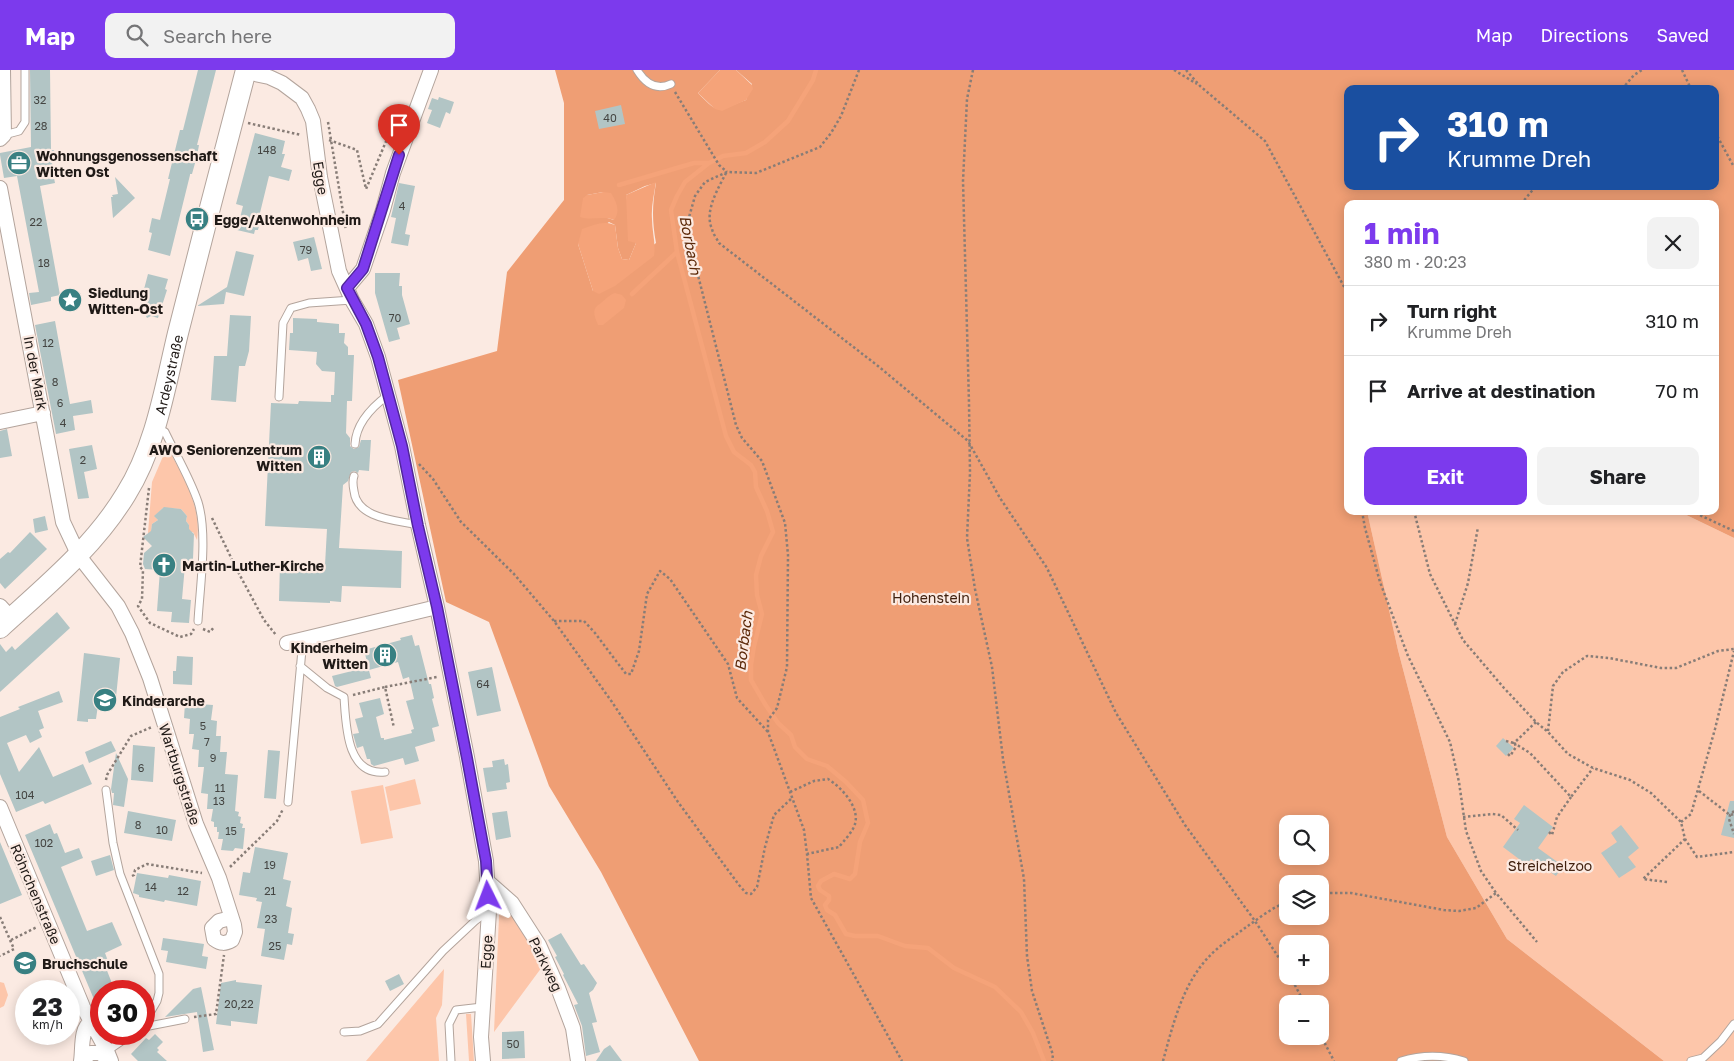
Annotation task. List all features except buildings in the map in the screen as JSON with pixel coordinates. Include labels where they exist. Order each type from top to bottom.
[{"type":"main road","name":"Ardeystraße","points":[[4,617],[79,556],[94,540],[126,494],[140,469],[155,427],[246,71]]},
{"type":"street","points":[[2,137],[3,70]]},
{"type":"street","points":[[349,294],[363,269],[393,173],[431,70]]},
{"type":"street","name":"Egge","points":[[246,71],[269,77],[282,83],[302,98],[313,122],[320,177],[339,271],[349,294],[366,324],[378,357],[402,446],[437,607],[480,824],[487,881],[488,911],[481,1037],[483,1061]]},
{"type":"street","name":"In der Mark","points":[[0,188],[63,522],[79,556]]},
{"type":"street","points":[[0,422],[43,413]]},
{"type":"street","name":"Wartburgstraße","points":[[79,556],[118,606],[132,633],[150,678],[196,824],[222,869],[235,932],[232,940],[225,943]]},
{"type":"street","points":[[286,643],[437,607]]},
{"type":"street","name":"Röhrchenstraße","points":[[0,807],[90,1020]]},
{"type":"street","name":"Parkweg","points":[[487,881],[512,903],[539,945],[573,1028],[578,1061]]},
{"type":"street","points":[[225,943],[214,939],[212,928],[219,920],[231,918]]},
{"type":"street","points":[[81,1060],[85,1030],[87,1024],[90,1022]]},
{"type":"street","name":"Röhrchenstraße","points":[[103,1045],[110,1058]]},
{"type":"street","points":[[81,1060],[91,1053],[100,1053],[110,1058]]},
{"type":"lane","points":[[2,137],[19,131],[25,122],[25,70]]},
{"type":"lane","points":[[638,70],[645,81],[653,86],[664,87],[671,84]]},
{"type":"lane","points":[[279,397],[283,323],[291,308],[349,294]]},
{"type":"lane","points":[[355,444],[356,436],[363,420],[378,402],[388,395]]},
{"type":"lane","points":[[155,427],[165,432],[191,484],[198,503],[202,523],[198,621]]},
{"type":"lane","points":[[354,476],[352,479],[354,497],[357,504],[363,510],[376,516],[418,526]]},
{"type":"lane","points":[[288,802],[303,638]]},
{"type":"lane","points":[[300,666],[327,688],[344,697],[349,746],[365,769],[376,773],[385,772]]},
{"type":"lane","points":[[106,790],[113,843],[121,879],[159,974],[159,993],[155,1004]]},
{"type":"lane","points":[[344,1032],[360,1030],[378,1024],[443,951],[488,911]]},
{"type":"lane","points":[[451,1061],[449,1024],[456,1010],[482,1008]]},
{"type":"lane","points":[[155,1025],[185,1018]]},
{"type":"lane","points":[[1691,1061],[1703,1058],[1734,1024]]},
{"type":"lane","points":[[110,1058],[122,1045]]},
{"type":"lane","points":[[1401,1061],[1433,1056],[1464,1061]]},
{"type":"path","points":[[859,70],[841,116],[820,147],[756,172],[727,172],[705,182],[695,196],[686,228],[736,425],[742,438],[762,461],[785,524],[788,555],[787,667],[776,708],[768,720],[768,732],[804,830],[808,854],[810,898],[902,1061]]},
{"type":"path","points":[[973,70],[967,99],[963,181],[970,473],[967,538],[975,589],[992,667],[1003,759],[1024,879],[1027,956],[1032,990],[1053,1055],[1057,1061]]},
{"type":"path","points":[[1174,70],[1200,86]]},
{"type":"path","points":[[1186,70],[1200,86],[1265,141],[1344,287]]},
{"type":"path","points":[[1625,85],[1634,75],[1642,70]]},
{"type":"path","points":[[1682,70],[1689,85]]},
{"type":"path","points":[[671,84],[719,166],[727,172]]},
{"type":"path","points":[[232,122],[250,123],[307,136],[315,136],[357,150],[366,189],[387,140],[402,119],[412,120]]},
{"type":"path","points":[[1719,139],[1734,166]]},
{"type":"path","points":[[727,172],[716,193],[710,211],[711,228],[720,243],[878,366],[968,441],[1000,498],[1047,568],[1116,713],[1185,825],[1255,921],[1279,958]]},
{"type":"path","points":[[1524,200],[1532,190]]},
{"type":"path","points":[[138,606],[142,599],[143,570],[140,567],[151,479],[140,469]]},
{"type":"path","points":[[433,479],[460,522],[514,574],[554,621],[612,702],[678,802],[738,885],[746,893],[751,894],[757,887],[774,815],[792,798]]},
{"type":"path","points":[[211,515],[237,570],[264,620],[276,636],[286,643]]},
{"type":"path","points":[[1363,515],[1383,591],[1408,656],[1450,742],[1459,782],[1466,831],[1481,871],[1496,893],[1537,942]]},
{"type":"path","points":[[1415,515],[1430,574],[1463,640],[1536,722],[1568,754],[1594,768],[1630,780],[1651,793],[1681,822],[1685,839],[1697,857],[1734,852]]},
{"type":"path","points":[[1700,515],[1734,531]]},
{"type":"path","points":[[1455,625],[1468,583],[1478,527]]},
{"type":"path","points":[[554,621],[584,622],[595,633],[626,674],[631,674],[639,651],[647,594],[660,570],[670,579],[728,664],[737,698],[768,732]]},
{"type":"path","points":[[138,606],[150,623],[180,637],[191,634],[198,621]]},
{"type":"path","points":[[210,632],[214,627]]},
{"type":"path","points":[[1548,732],[1553,686],[1563,672],[1587,656],[1609,658],[1660,668],[1676,668],[1718,651],[1734,650],[1732,665],[1691,814],[1681,822]]},
{"type":"path","points":[[344,697],[450,675]]},
{"type":"path","points":[[385,687],[394,728]]},
{"type":"path","points":[[106,790],[107,775],[131,736],[163,722]]},
{"type":"path","points":[[1510,745],[1536,722]]},
{"type":"path","points":[[1506,741],[1514,743],[1530,753],[1571,797]]},
{"type":"path","points":[[1508,754],[1510,756],[1516,747],[1514,743]]},
{"type":"path","points":[[1549,832],[1552,835],[1557,817],[1594,768]]},
{"type":"path","points":[[790,792],[814,781],[828,779],[839,786],[854,807],[856,824],[839,847],[808,854]]},
{"type":"path","points":[[1698,790],[1730,815],[1734,834]]},
{"type":"path","points":[[121,879],[134,876],[136,870],[147,864],[204,874],[222,869],[277,821],[288,802]]},
{"type":"path","points":[[1730,815],[1734,812]]},
{"type":"path","points":[[1463,817],[1501,815],[1518,830]]},
{"type":"path","points":[[1667,882],[1643,879],[1685,839]]},
{"type":"path","points":[[1329,893],[1351,893],[1444,910],[1459,910],[1476,908],[1496,893]]},
{"type":"path","points":[[1163,1061],[1174,1019],[1183,996],[1202,964],[1217,949],[1279,906]]},
{"type":"path","points":[[0,917],[14,950],[0,956]]},
{"type":"path","points":[[11,940],[48,923]]},
{"type":"path","points":[[185,1018],[216,1014],[225,943]]},
{"type":"path","points":[[1326,1045],[1334,1061]]},
{"type":"path","points":[[1052,1061],[1053,1055]]},
{"type":"green space","name":"Hohenstein","points":[[555,70],[720,70],[698,93],[711,106],[725,109],[746,100],[752,84],[736,70],[1734,70],[1734,538],[1686,515],[1719,515],[1719,200],[1344,200],[1344,515],[1368,515],[1398,650],[1447,837],[1507,939],[1664,1061],[699,1061],[601,872],[549,786],[489,622],[446,602],[398,380],[497,351],[507,272],[564,200],[564,103]],"holes":[[[656,183],[653,213],[656,243],[593,291],[578,244],[609,222],[615,225],[618,248],[622,259],[629,260],[636,243],[626,195]],[[603,192],[614,220],[604,217],[587,195]]]},
{"type":"green space","points":[[167,447],[185,480],[194,503],[197,515],[197,540],[193,532],[188,532],[187,516],[181,509],[163,508],[155,516],[158,520],[152,524],[151,534],[148,533],[152,482]]},
{"type":"green space","name":"Streichelzoo","points":[[1368,515],[1686,515],[1734,538],[1734,1061],[1664,1061],[1507,939],[1447,837],[1398,650]]},
{"type":"green space","points":[[415,779],[421,804],[390,811],[385,787]]},
{"type":"green space","points":[[383,785],[393,838],[361,844],[351,791]]},
{"type":"green space","points":[[500,894],[542,967],[494,1032]]},
{"type":"green space","points":[[444,969],[442,1005],[436,1018],[439,1061],[366,1061]]},
{"type":"green space","points":[[0,982],[4,983],[8,995],[4,1006],[0,1008]]},
{"type":"green space","points":[[466,1014],[471,1014],[474,1061],[469,1061]]},
{"type":"shaded area","points":[[720,70],[736,70],[752,85],[753,89],[746,100],[722,111],[715,109],[698,93]]},
{"type":"shaded area","points":[[656,182],[652,210],[654,256],[615,286],[599,294],[593,291],[578,244],[582,229],[603,223],[615,225],[618,248],[622,259],[629,260],[636,243],[628,241],[626,195]]},
{"type":"shaded area","points":[[603,192],[611,193],[616,203],[617,213],[614,220],[580,217],[583,198],[587,195]]},
{"type":"shaded area","points":[[615,293],[622,295],[626,300],[624,308],[603,325],[598,325],[595,315],[596,308]]},
{"type":"waterway","name":"Borbach","points":[[816,70],[813,80],[788,121],[765,142],[746,153],[723,156],[709,163],[685,182],[671,210],[677,252],[726,436],[734,452],[751,465],[755,472],[756,487],[767,511],[773,532],[761,556],[756,575],[757,595],[762,614],[754,646],[751,680],[778,723],[791,735],[795,747],[807,759],[827,766],[863,800],[868,823],[860,842],[855,874],[850,879],[834,874],[821,881],[818,886],[820,890],[829,896],[829,900],[825,905],[827,910],[835,915],[846,934],[878,936],[905,946],[928,948],[954,968],[995,987],[1021,1012],[1033,1033],[1044,1061]]},
{"type":"waterway","points":[[619,185],[694,163],[709,163]]},
{"type":"waterway","points":[[632,294],[677,252]]},
{"type":"place","name":"Wohnungsgenossenschaft Witten Ost","points":[[19,163]]},
{"type":"place","name":"Egge/Altenwohnheim","points":[[197,219]]},
{"type":"place","name":"Siedlung Witten-Ost","points":[[70,300]]},
{"type":"place","name":"AWO Seniorenzentrum Witten","points":[[319,457]]},
{"type":"place","name":"Martin-Luther-Kirche","points":[[164,565]]},
{"type":"place","name":"Kinderheim Witten","points":[[385,655]]},
{"type":"place","name":"Kinderarche","points":[[105,700]]},
{"type":"place","name":"Bruchschule","points":[[25,963]]},
{"type":"route","points":[[399,155],[363,269],[347,288],[366,324],[378,357],[402,446],[437,607],[480,824],[486,861],[488,896]]}]
